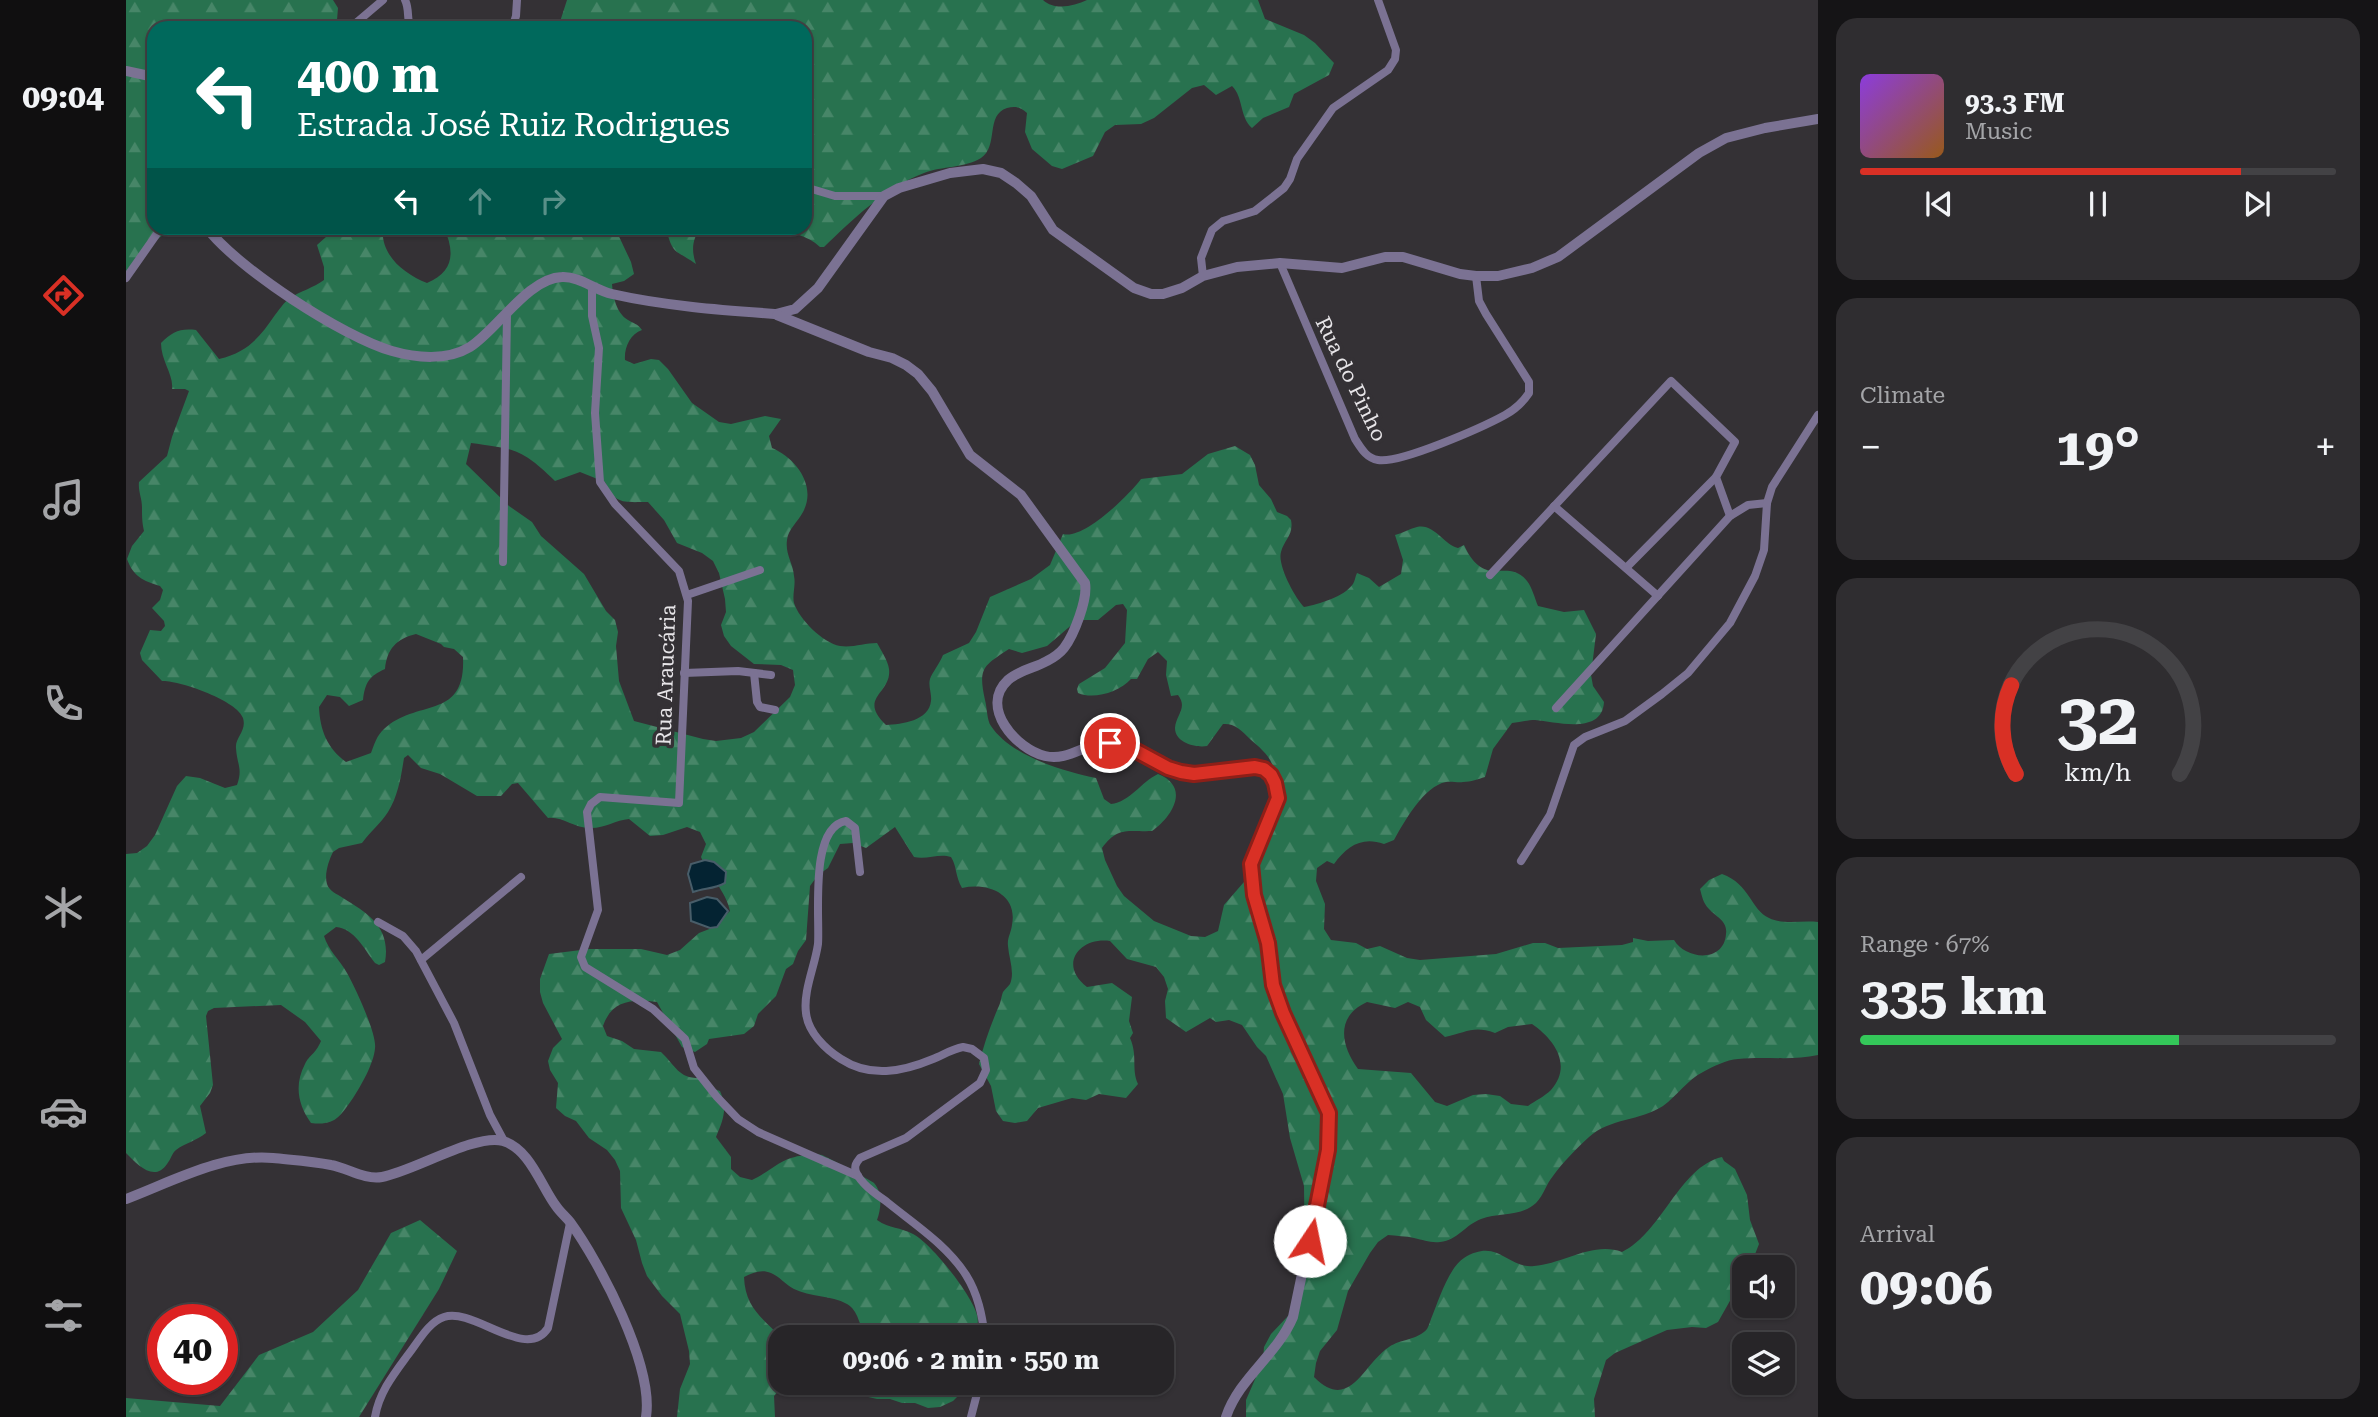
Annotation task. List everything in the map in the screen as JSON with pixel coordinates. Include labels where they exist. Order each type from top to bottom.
[{"type":"street","points":[[358,21],[383,0]]},
{"type":"street","points":[[405,0],[409,7],[408,21]]},
{"type":"street","points":[[514,21],[517,0]]},
{"type":"street","points":[[1203,276],[1201,258],[1212,230],[1223,221],[1255,211],[1284,188],[1297,159],[1333,108],[1388,70],[1395,59],[1396,50],[1378,0]]},
{"type":"street","points":[[126,71],[147,75]]},
{"type":"street","points":[[776,314],[794,309],[818,288],[884,196],[899,188],[950,173],[983,169],[1001,173],[1031,196],[1054,230],[1134,288],[1150,293],[1163,294],[1182,288],[1203,276],[1237,267],[1280,263],[1342,268],[1385,257],[1403,257],[1460,274],[1511,274],[1558,257],[1699,153],[1726,138],[1818,119]]},
{"type":"street","points":[[812,189],[835,196],[884,196]]},
{"type":"street","points":[[126,278],[156,235]]},
{"type":"street","points":[[216,235],[227,251],[283,292],[342,328],[391,351],[436,357],[453,354],[474,343],[535,288],[561,277],[573,278],[608,293],[649,301],[776,314],[906,365],[918,374],[932,391],[970,455],[1021,495],[1085,583],[1087,591],[1084,602],[1064,648],[1045,663],[1015,675],[1002,688],[999,713],[1006,730],[1025,747],[1044,756],[1063,758],[1110,743],[1131,748],[1181,772],[1194,774],[1255,767],[1264,769],[1275,783],[1278,798],[1251,864],[1254,895],[1268,943],[1273,985],[1329,1113],[1328,1150],[1293,1317],[1280,1342],[1230,1404],[1226,1417]]},
{"type":"street","name":"Rua do Pinho","points":[[1280,263],[1355,439],[1365,455],[1384,461],[1432,446],[1497,419],[1514,408],[1529,393],[1529,382],[1479,301],[1476,276]]},
{"type":"street","name":"Rua Araucária","points":[[592,286],[592,316],[599,348],[596,413],[600,482],[615,504],[679,571],[687,595],[679,803],[600,797],[591,804],[587,813],[598,910],[581,957],[584,967],[653,1009],[685,1039],[694,1068],[738,1119],[758,1132],[858,1176]]},
{"type":"street","points":[[503,562],[507,314]]},
{"type":"street","points":[[1490,575],[1671,381],[1735,442],[1716,477],[1626,568]]},
{"type":"street","points":[[1521,861],[1550,815],[1574,745],[1585,737],[1625,721],[1662,694],[1688,673],[1730,623],[1755,576],[1764,550],[1767,503],[1772,487],[1818,415]]},
{"type":"street","points":[[1716,477],[1730,516]]},
{"type":"street","points":[[1556,708],[1730,516],[1748,505],[1767,503]]},
{"type":"street","points":[[1554,506],[1658,596]]},
{"type":"street","points":[[687,595],[760,570]]},
{"type":"street","points":[[684,673],[738,671],[771,675]]},
{"type":"street","points":[[754,673],[757,702],[760,707],[775,710]]},
{"type":"street","points":[[860,872],[855,828],[846,821],[838,823],[830,830],[821,854],[818,943],[806,999],[806,1014],[812,1031],[823,1045],[839,1058],[867,1070],[880,1073],[898,1070],[963,1047],[980,1053],[986,1063],[980,1083],[972,1091],[906,1138],[860,1158],[855,1168],[858,1176],[870,1189],[948,1252],[967,1276],[981,1307],[983,1325]]},
{"type":"street","points":[[421,961],[521,877]]},
{"type":"street","points":[[378,922],[404,936],[421,961],[454,1023],[490,1115],[504,1141],[523,1156],[534,1170],[555,1205],[570,1223],[610,1291],[645,1382],[646,1417]]},
{"type":"street","points":[[126,1199],[243,1157],[329,1164],[370,1178],[399,1172],[475,1144],[504,1141]]},
{"type":"street","points":[[375,1417],[377,1406],[391,1377],[426,1332],[443,1317],[455,1315],[529,1340],[540,1337],[548,1328],[570,1223]]},
{"type":"street","points":[[971,1417],[977,1395]]},
{"type":"green space","points":[[126,0],[333,0],[338,8],[336,21],[147,21],[147,235],[163,235],[142,250],[126,274]]},
{"type":"green space","points":[[567,0],[1043,0],[1053,5],[1071,6],[1087,0],[1258,0],[1265,19],[1304,35],[1334,63],[1329,75],[1294,94],[1289,107],[1263,118],[1252,128],[1232,86],[1216,95],[1204,85],[1192,88],[1154,118],[1141,124],[1115,125],[1105,132],[1093,156],[1062,169],[1052,166],[1032,149],[1025,132],[1027,113],[1018,108],[1007,108],[996,117],[990,146],[981,158],[910,179],[870,205],[824,247],[820,247],[799,235],[812,235],[812,21],[560,21]]},
{"type":"green space","points":[[328,235],[383,235],[385,247],[395,262],[427,283],[443,273],[450,260],[447,235],[618,235],[634,274],[624,281],[612,284],[614,299],[624,317],[642,330],[629,342],[625,360],[634,364],[651,359],[659,360],[692,403],[719,422],[731,424],[765,416],[781,419],[769,436],[772,448],[796,466],[806,483],[807,492],[803,512],[787,540],[794,579],[794,603],[813,629],[833,644],[849,646],[877,643],[889,669],[889,677],[875,702],[878,716],[886,725],[914,720],[925,713],[931,701],[930,679],[943,655],[969,643],[990,597],[1031,579],[1050,565],[1063,534],[1072,534],[1094,523],[1117,505],[1141,479],[1182,474],[1208,454],[1235,446],[1250,455],[1259,485],[1271,499],[1277,512],[1291,520],[1291,530],[1280,558],[1288,581],[1304,607],[1344,593],[1353,584],[1357,573],[1369,578],[1379,587],[1401,574],[1403,560],[1395,535],[1423,527],[1434,531],[1453,546],[1458,548],[1464,545],[1480,567],[1519,574],[1529,584],[1538,606],[1564,612],[1584,610],[1596,634],[1591,675],[1593,686],[1604,702],[1601,712],[1587,723],[1566,724],[1535,720],[1512,723],[1493,749],[1485,777],[1469,782],[1446,782],[1438,785],[1415,806],[1394,840],[1384,844],[1369,841],[1356,844],[1344,852],[1334,864],[1327,861],[1317,868],[1316,881],[1325,904],[1324,929],[1331,940],[1356,943],[1367,949],[1380,946],[1407,958],[1420,960],[1496,954],[1533,943],[1545,943],[1558,948],[1622,945],[1633,942],[1633,938],[1648,941],[1674,940],[1687,952],[1695,955],[1712,954],[1724,943],[1726,930],[1723,922],[1705,904],[1700,889],[1709,880],[1722,874],[1739,884],[1758,909],[1769,918],[1786,922],[1818,922],[1818,1055],[1738,1059],[1720,1064],[1697,1075],[1663,1106],[1606,1126],[1589,1137],[1561,1166],[1539,1200],[1530,1207],[1481,1219],[1446,1241],[1430,1242],[1388,1235],[1378,1242],[1370,1253],[1348,1291],[1337,1330],[1320,1351],[1314,1377],[1326,1387],[1337,1390],[1347,1388],[1389,1347],[1423,1333],[1454,1269],[1464,1258],[1476,1252],[1494,1252],[1516,1263],[1534,1266],[1600,1249],[1622,1252],[1648,1231],[1694,1173],[1707,1163],[1722,1157],[1735,1169],[1747,1195],[1750,1220],[1759,1244],[1755,1255],[1732,1255],[1732,1298],[1718,1322],[1706,1328],[1667,1330],[1615,1353],[1606,1360],[1594,1399],[1595,1417],[1246,1417],[1246,1400],[1263,1361],[1264,1347],[1271,1334],[1289,1315],[1305,1264],[1304,1186],[1290,1138],[1283,1094],[1266,1056],[1242,1025],[1229,1020],[1216,1022],[1210,1018],[1186,1032],[1166,1018],[1165,1001],[1168,989],[1164,977],[1156,967],[1127,959],[1110,941],[1089,943],[1076,954],[1074,970],[1078,979],[1087,987],[1112,983],[1132,997],[1129,1021],[1133,1033],[1130,1038],[1138,1084],[1126,1098],[1099,1094],[1086,1100],[1072,1098],[1038,1108],[1027,1121],[1003,1121],[996,1111],[991,1086],[979,1064],[1003,992],[1011,979],[1008,943],[1013,914],[1010,905],[1006,898],[991,889],[962,888],[951,857],[914,857],[895,827],[866,848],[853,843],[840,844],[828,868],[818,875],[810,886],[806,940],[793,964],[786,969],[776,996],[758,1014],[754,1026],[744,1034],[709,1039],[707,1044],[695,1052],[682,1047],[657,1002],[648,1001],[631,1001],[617,1006],[603,1026],[607,1036],[634,1049],[661,1052],[678,1071],[694,1078],[702,1078],[709,1087],[720,1091],[724,1109],[716,1137],[731,1157],[731,1169],[740,1177],[752,1180],[790,1158],[822,1155],[874,1183],[879,1191],[880,1201],[877,1220],[913,1234],[940,1258],[974,1306],[977,1325],[860,1325],[856,1314],[847,1304],[800,1292],[771,1273],[757,1272],[744,1277],[745,1287],[751,1304],[768,1325],[768,1395],[775,1395],[775,1417],[677,1417],[680,1389],[690,1364],[680,1314],[647,1276],[636,1240],[621,1208],[620,1171],[615,1160],[607,1150],[589,1138],[576,1121],[556,1108],[558,1083],[548,1061],[553,1048],[562,1039],[543,1003],[540,979],[549,954],[589,949],[641,949],[667,955],[680,950],[699,933],[712,928],[730,911],[725,897],[701,857],[706,844],[700,832],[687,827],[663,835],[650,836],[629,819],[591,828],[548,818],[518,783],[512,784],[501,796],[477,796],[440,774],[421,768],[408,755],[404,758],[394,799],[385,816],[362,843],[333,852],[327,872],[326,880],[330,889],[369,916],[385,940],[385,962],[379,965],[349,932],[336,927],[324,936],[355,989],[375,1041],[370,1067],[353,1098],[341,1115],[332,1121],[311,1123],[300,1102],[299,1080],[305,1064],[321,1041],[305,1022],[281,1005],[214,1008],[208,1011],[206,1016],[213,1085],[200,1106],[206,1133],[176,1150],[167,1164],[157,1172],[140,1166],[126,1153],[126,854],[137,853],[147,846],[155,835],[177,786],[186,776],[200,778],[225,788],[237,785],[240,770],[236,744],[244,723],[239,711],[220,699],[194,688],[162,681],[142,660],[140,653],[150,630],[161,631],[165,626],[164,621],[152,608],[160,600],[163,590],[139,577],[127,559],[132,546],[144,531],[139,482],[167,456],[189,391],[172,389],[161,343],[177,332],[196,330],[219,359],[229,356],[258,337],[288,300],[324,280],[324,267],[317,245]],"holes":[[[471,443],[498,447],[526,456],[555,481],[580,472],[605,482],[613,495],[621,501],[648,502],[664,520],[677,543],[702,553],[713,561],[719,573],[725,599],[726,612],[721,625],[731,646],[754,664],[781,665],[793,670],[795,685],[790,697],[754,732],[741,738],[716,741],[703,739],[634,721],[619,681],[616,646],[618,632],[615,620],[606,611],[584,574],[541,536],[532,522],[509,506],[466,464]],[[1123,604],[1127,610],[1125,643],[1105,668],[1079,684],[1078,693],[1091,696],[1120,688],[1131,679],[1137,679],[1148,659],[1158,652],[1167,661],[1166,675],[1171,696],[1178,695],[1181,700],[1182,708],[1175,728],[1182,741],[1207,746],[1223,724],[1235,726],[1259,747],[1272,764],[1272,798],[1264,826],[1247,858],[1250,875],[1224,905],[1218,931],[1205,937],[1191,936],[1154,921],[1124,896],[1105,860],[1102,848],[1119,833],[1152,831],[1159,825],[1175,802],[1174,786],[1158,774],[1124,800],[1111,804],[1104,799],[1096,778],[1068,771],[1024,754],[1000,737],[989,721],[982,681],[988,664],[1009,649],[1022,653],[1047,646],[1075,622],[1098,620],[1116,605]],[[416,634],[454,649],[463,657],[462,677],[457,691],[448,700],[397,720],[382,731],[371,753],[346,762],[334,751],[321,723],[319,707],[327,695],[340,697],[349,706],[363,700],[365,689],[372,677],[385,669],[390,650],[409,636]],[[1367,1002],[1395,1008],[1408,1002],[1420,1007],[1426,1020],[1445,1037],[1475,1030],[1495,1033],[1508,1027],[1532,1024],[1547,1037],[1558,1053],[1560,1071],[1557,1081],[1549,1092],[1528,1106],[1511,1104],[1500,1096],[1486,1094],[1473,1095],[1447,1106],[1435,1102],[1411,1073],[1358,1069],[1345,1041],[1344,1031],[1350,1015]]]},
{"type":"green space","points":[[668,235],[697,235],[693,244],[696,264],[673,248]]},
{"type":"green space","points":[[420,1220],[457,1251],[439,1289],[359,1417],[126,1417],[126,1398],[220,1406],[228,1395],[238,1395],[238,1382],[259,1355],[313,1332],[358,1290],[391,1233]]},
{"type":"green space","points":[[860,1395],[959,1395],[940,1407],[928,1408],[915,1403]]},
{"type":"water","points":[[705,860],[714,862],[726,872],[725,883],[693,892],[688,874],[691,864]]},
{"type":"water","points":[[707,897],[717,899],[728,911],[717,927],[710,928],[691,921],[690,903]]},
{"type":"route","points":[[1110,743],[1131,748],[1181,772],[1194,774],[1255,767],[1264,769],[1275,783],[1278,798],[1256,848],[1251,864],[1252,880],[1268,943],[1273,985],[1329,1113],[1328,1150],[1310,1241]]}]
